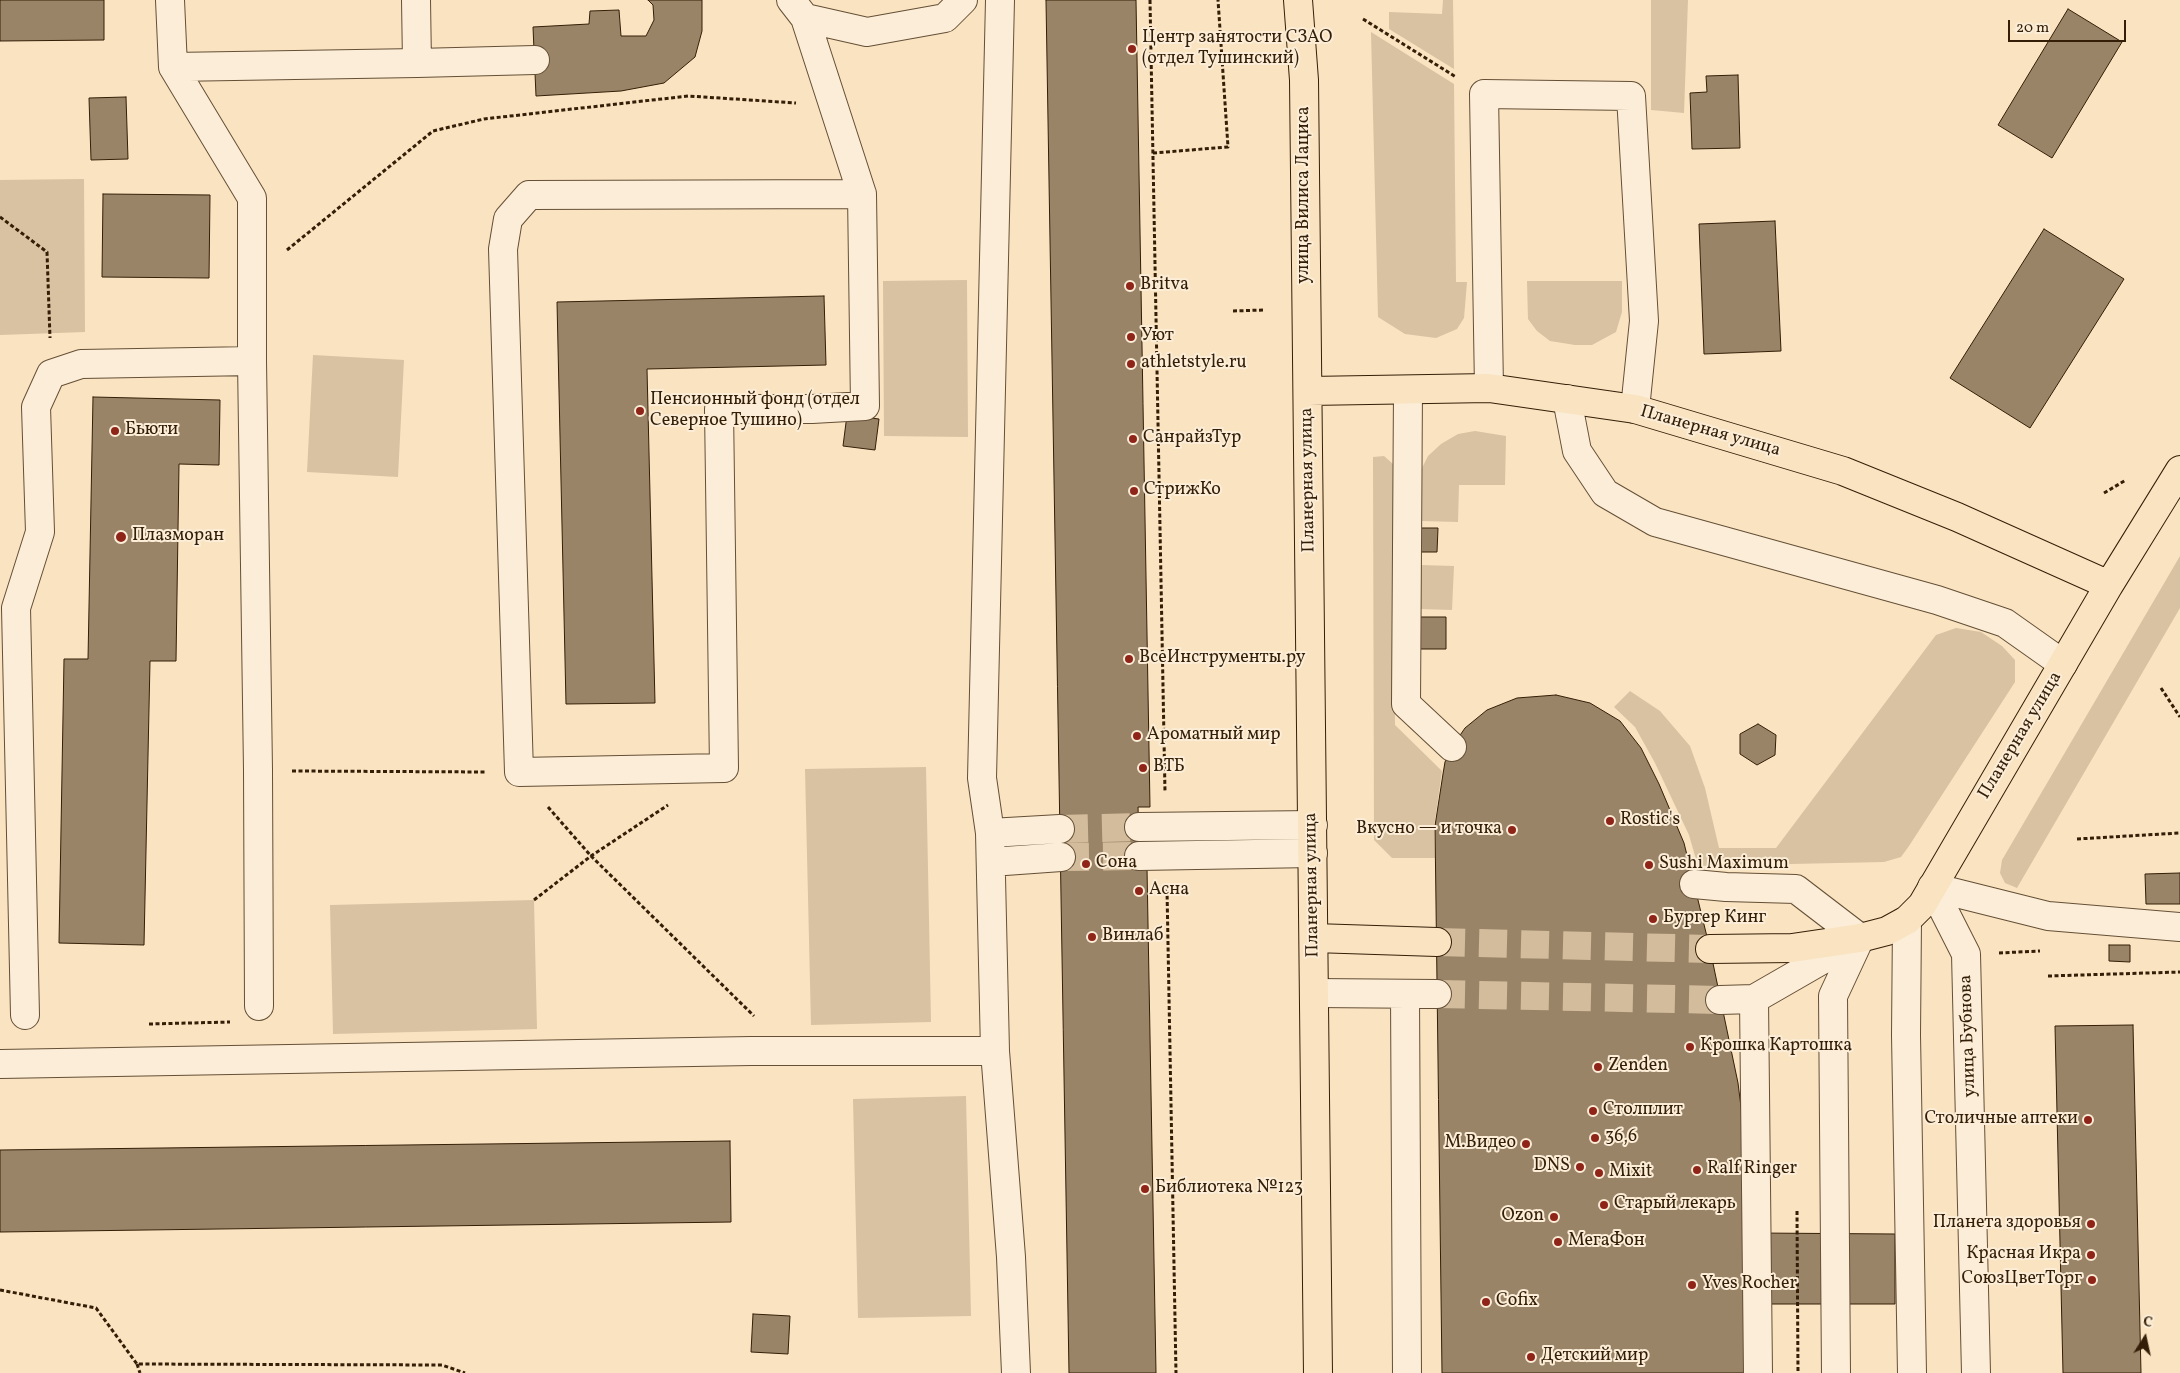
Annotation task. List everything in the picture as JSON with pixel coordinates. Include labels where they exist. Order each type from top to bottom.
[{"type":"main road","name":"улица Вилиса Лациса","points":[[1298,0],[1304,80],[1306,310],[1309,391]]},
{"type":"main road","name":"Планерная улица","points":[[1318,1373],[1309,391],[1489,388],[1635,409],[1843,471],[1957,517],[2110,585]]},
{"type":"main road","name":"Планерная улица","points":[[1907,920],[1922,905],[2063,664],[2180,470]]},
{"type":"main road","points":[[1710,948],[1792,948],[1860,938],[1887,930],[1907,920]]},
{"type":"main road","points":[[1314,938],[1437,942]]},
{"type":"street","points":[[170,0],[173,67],[252,198],[259,1006]]},
{"type":"street","points":[[416,0],[417,63]]},
{"type":"street","points":[[798,9],[867,32],[945,18],[963,0]]},
{"type":"street","points":[[1000,0],[982,778],[990,833],[995,1051],[1011,1257],[1016,1373]]},
{"type":"street","points":[[798,9],[834,106],[862,194],[865,406],[719,409],[724,768],[519,772],[503,249],[508,219],[529,195],[862,194]]},
{"type":"street","points":[[173,67],[535,60]]},
{"type":"street","points":[[1489,388],[1484,94],[1631,96],[1644,321],[1635,409]]},
{"type":"street","points":[[25,1015],[16,608],[40,532],[36,407],[52,374],[81,364],[252,361]]},
{"type":"street","points":[[1408,390],[1406,704],[1452,747]]},
{"type":"street","points":[[1567,399],[1577,451],[1605,493],[1655,522],[1937,600],[1988,617],[2005,623],[2063,664]]},
{"type":"street","points":[[1152,827],[1312,825]]},
{"type":"street","points":[[990,833],[1060,829]]},
{"type":"street","points":[[1140,856],[1313,853]]},
{"type":"street","points":[[991,862],[1061,857]]},
{"type":"street","points":[[1694,884],[1726,888],[1796,889],[1860,938]]},
{"type":"street","points":[[1932,887],[2048,916],[2180,927]]},
{"type":"street","name":"улица Бубнова","points":[[1932,887],[1966,954],[1976,1373]]},
{"type":"street","points":[[1907,920],[1906,1035],[1912,1373]]},
{"type":"street","points":[[1720,1000],[1754,999],[1860,938]]},
{"type":"street","points":[[1836,1373],[1833,996],[1860,938]]},
{"type":"street","points":[[1315,993],[1437,994]]},
{"type":"street","points":[[1405,994],[1407,1373]]},
{"type":"street","points":[[1754,999],[1758,1373]]},
{"type":"street","points":[[0,1064],[791,1051],[995,1051]]},
{"type":"path","points":[[1150,0],[1153,153],[1152,827]]},
{"type":"path","points":[[1153,153],[1228,148],[1218,0]]},
{"type":"path","points":[[1363,19],[1484,94]]},
{"type":"path","points":[[252,278],[433,131],[484,119],[688,96],[834,106]]},
{"type":"path","points":[[0,217],[47,252],[50,337]]},
{"type":"path","points":[[1233,311],[1264,310]]},
{"type":"path","points":[[2104,493],[2126,480]]},
{"type":"path","points":[[2161,688],[2180,718]]},
{"type":"path","points":[[258,770],[519,772],[591,856],[791,1051]]},
{"type":"path","points":[[534,900],[591,856],[674,801]]},
{"type":"path","points":[[2078,838],[2180,833]]},
{"type":"path","points":[[1167,887],[1176,1373]]},
{"type":"path","points":[[1992,953],[2048,951]]},
{"type":"path","points":[[2048,976],[2180,972]]},
{"type":"path","points":[[143,1024],[230,1022],[259,1006]]},
{"type":"path","points":[[0,1290],[96,1308],[137,1364],[140,1373]]},
{"type":"path","points":[[137,1364],[442,1365],[465,1373]]},
{"type":"shaded area","points":[[1443,0],[1453,0],[1454,69],[1389,29],[1389,12],[1442,14]]},
{"type":"shaded area","points":[[1651,0],[1688,0],[1684,113],[1651,110]]},
{"type":"shaded area","points":[[1371,32],[1454,84],[1456,282],[1467,282],[1464,318],[1457,329],[1436,338],[1405,334],[1378,317]]},
{"type":"shaded area","points":[[84,179],[85,332],[0,335],[0,180]]},
{"type":"shaded area","points":[[967,280],[968,437],[884,436],[883,281]]},
{"type":"shaded area","points":[[1527,281],[1622,281],[1622,312],[1616,332],[1592,345],[1575,345],[1550,341],[1537,331],[1528,319]]},
{"type":"shaded area","points":[[313,355],[404,360],[398,477],[307,472]]},
{"type":"shaded area","points":[[1475,431],[1506,436],[1505,485],[1459,485],[1458,522],[1421,521],[1420,472],[1428,456],[1441,444],[1458,434]]},
{"type":"shaded area","points":[[1384,456],[1393,464],[1395,725],[1442,771],[1434,827],[1435,858],[1392,858],[1374,840],[1373,457]]},
{"type":"shaded area","points":[[2180,556],[2180,608],[2017,888],[2005,883],[2000,873],[2002,860]]},
{"type":"shaded area","points":[[1420,565],[1454,566],[1452,610],[1419,609]]},
{"type":"shaded area","points":[[1956,628],[1981,632],[2002,646],[2015,660],[2015,682],[1901,857],[1884,862],[1698,866],[1689,835],[1655,763],[1635,727],[1614,707],[1630,691],[1660,711],[1690,746],[1705,788],[1719,848],[1776,848],[1936,635]]},
{"type":"shaded area","points":[[926,767],[931,1022],[811,1025],[805,769]]},
{"type":"shaded area","points":[[534,900],[537,1029],[333,1034],[330,905]]},
{"type":"shaded area","points":[[966,1096],[971,1316],[858,1318],[853,1099]]},
{"type":"building","points":[[0,0],[104,0],[104,40],[0,41]]},
{"type":"building","points":[[648,0],[702,0],[702,31],[695,57],[664,83],[621,91],[536,96],[533,27],[589,24],[590,11],[619,10],[621,36],[646,36],[654,20],[653,5]]},
{"type":"building","points":[[1046,0],[1136,0],[1150,807],[1138,807],[1140,869],[1147,868],[1156,1373],[1069,1373]]},
{"type":"building","points":[[2068,9],[2122,42],[2052,158],[1998,125]]},
{"type":"building","points":[[1738,75],[1740,148],[1692,149],[1690,93],[1707,92],[1706,76]]},
{"type":"building","points":[[126,97],[128,159],[91,160],[89,98]]},
{"type":"building","points":[[103,194],[210,195],[209,278],[102,277]]},
{"type":"building","points":[[1775,221],[1781,351],[1704,354],[1699,224]]},
{"type":"building","points":[[2044,229],[2124,279],[2030,428],[1950,378]]},
{"type":"building","points":[[824,296],[826,365],[647,369],[655,703],[566,704],[557,302]]},
{"type":"building","points":[[93,397],[220,400],[219,465],[179,464],[176,661],[150,661],[144,945],[59,943],[64,659],[88,659]]},
{"type":"building","points":[[847,415],[879,419],[875,450],[843,446]]},
{"type":"building","points":[[1420,528],[1438,528],[1437,552],[1419,552]]},
{"type":"building","points":[[1418,617],[1446,617],[1446,649],[1418,649]]},
{"type":"building","points":[[1556,695],[1590,703],[1620,721],[1641,748],[1659,784],[1684,843],[1710,949],[1738,1083],[1753,1203],[1765,1373],[1442,1373],[1435,826],[1445,762],[1452,747],[1465,728],[1487,710],[1517,698]]},
{"type":"building","points":[[1758,724],[1776,735],[1775,755],[1757,765],[1740,754],[1740,734]]},
{"type":"building","points":[[2180,873],[2180,904],[2146,904],[2145,874]]},
{"type":"building","points":[[2109,945],[2130,945],[2130,962],[2109,961]]},
{"type":"building","points":[[2133,1025],[2141,1373],[2063,1373],[2055,1026]]},
{"type":"building","points":[[730,1141],[731,1222],[0,1232],[0,1150]]},
{"type":"building","points":[[1755,1233],[1895,1234],[1895,1304],[1761,1304]]},
{"type":"building","points":[[753,1314],[790,1316],[788,1354],[751,1352]]},
{"type":"tunnel","points":[[1060,829],[1139,827]]},
{"type":"tunnel","points":[[1061,857],[1139,856]]},
{"type":"tunnel","points":[[1437,942],[1710,949]]},
{"type":"tunnel","points":[[1437,994],[1720,1000]]},
{"type":"place","name":"Центр занятости СЗАО (отдел Тушинский)","points":[[1132,49]]},
{"type":"place","name":"Britva","points":[[1130,286]]},
{"type":"place","name":"Уют","points":[[1131,337]]},
{"type":"place","name":"athletstyle.ru","points":[[1131,364]]},
{"type":"place","name":"Пенсионный фонд (отдел Северное Тушино)","points":[[640,411]]},
{"type":"place","name":"Бьюти","points":[[115,431]]},
{"type":"place","name":"СанрайзТур","points":[[1133,439]]},
{"type":"place","name":"СтрижКо","points":[[1134,491]]},
{"type":"place","name":"Плазморан","points":[[121,537]]},
{"type":"place","name":"ВсеИнструменты.ру","points":[[1129,659]]},
{"type":"place","name":"Ароматный мир","points":[[1137,736]]},
{"type":"place","name":"ВТБ","points":[[1143,768]]},
{"type":"place","name":"Rostic's","points":[[1610,821]]},
{"type":"place","name":"Вкусно — и точка","points":[[1512,830]]},
{"type":"place","name":"Сона","points":[[1086,864]]},
{"type":"place","name":"Sushi Maximum","points":[[1649,865]]},
{"type":"place","name":"Асна","points":[[1139,891]]},
{"type":"place","name":"Бургер Кинг","points":[[1653,919]]},
{"type":"place","name":"Винлаб","points":[[1092,937]]},
{"type":"place","name":"Крошка Картошка","points":[[1690,1047]]},
{"type":"place","name":"Zenden","points":[[1598,1067]]},
{"type":"place","name":"Столплит","points":[[1593,1111]]},
{"type":"place","name":"Столичные аптеки","points":[[2088,1120]]},
{"type":"place","name":"36,6","points":[[1595,1138]]},
{"type":"place","name":"М.Видео","points":[[1526,1144]]},
{"type":"place","name":"DNS","points":[[1580,1167]]},
{"type":"place","name":"Ralf Ringer","points":[[1697,1170]]},
{"type":"place","name":"Mixit","points":[[1599,1173]]},
{"type":"place","name":"Библиотека №123","points":[[1145,1189]]},
{"type":"place","name":"Старый лекарь","points":[[1604,1205]]},
{"type":"place","name":"Ozon","points":[[1554,1217]]},
{"type":"place","name":"Планета здоровья","points":[[2091,1224]]},
{"type":"place","name":"МегаФон","points":[[1558,1242]]},
{"type":"place","name":"Красная Икра","points":[[2091,1255]]},
{"type":"place","name":"СоюзЦветТорг","points":[[2092,1280]]},
{"type":"place","name":"Yves Rocher","points":[[1692,1285]]},
{"type":"place","name":"Cofix","points":[[1486,1302]]},
{"type":"place","name":"Детский мир","points":[[1531,1357]]}]
